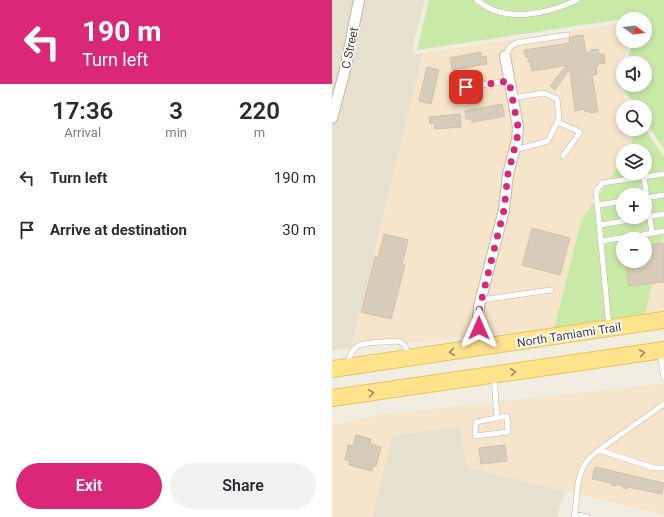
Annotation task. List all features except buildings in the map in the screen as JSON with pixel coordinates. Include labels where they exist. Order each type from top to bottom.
[{"type":"main road","name":"North Tamiami Trail","points":[[332,369],[664,320]]},
{"type":"main road","points":[[332,398],[662,350]]},
{"type":"street","name":"C Street","points":[[333,111],[345,70],[359,0]]},
{"type":"street","points":[[481,348],[478,318],[481,300],[504,210],[508,174],[518,127],[505,56]]},
{"type":"lane","points":[[477,0],[489,8],[503,13],[523,14],[542,13],[562,7],[577,0]]},
{"type":"lane","points":[[505,56],[510,47],[516,43],[567,35]]},
{"type":"lane","points":[[452,89],[509,81]]},
{"type":"lane","points":[[512,98],[544,93],[557,99],[559,118],[548,141],[514,150]]},
{"type":"lane","points":[[557,122],[580,132],[563,156]]},
{"type":"lane","points":[[652,176],[664,174]]},
{"type":"lane","points":[[609,329],[602,241],[596,191],[602,182],[619,180]]},
{"type":"lane","points":[[652,197],[664,195]]},
{"type":"lane","points":[[598,205],[616,203]]},
{"type":"lane","points":[[652,217],[664,214]]},
{"type":"lane","points":[[600,225],[616,222]]},
{"type":"lane","points":[[652,233],[664,231]]},
{"type":"lane","points":[[602,241],[616,239]]},
{"type":"lane","points":[[481,300],[551,290]]},
{"type":"lane","points":[[348,367],[350,356],[359,345],[398,341],[406,348],[407,359]]},
{"type":"lane","points":[[662,350],[664,378]]},
{"type":"lane","points":[[494,375],[497,418]]},
{"type":"lane","points":[[587,517],[574,515],[575,501],[581,472],[587,461],[599,450],[664,404]]},
{"type":"lane","points":[[507,416],[508,432],[475,436],[476,422],[497,418],[507,416]]},
{"type":"lane","points":[[599,450],[654,468],[664,468]]},
{"type":"shaded area","points":[[332,0],[425,0],[412,49],[415,54],[423,53],[351,348],[332,350]]},
{"type":"shaded area","points":[[616,24],[616,48],[626,48],[624,56],[616,56],[616,92],[621,92],[626,100],[616,100],[616,136],[633,136],[632,144],[616,144],[616,169],[581,221],[554,329],[351,348],[423,53]]},
{"type":"shaded area","points":[[664,234],[664,312],[645,314]]},
{"type":"shaded area","points":[[664,383],[664,515],[467,467],[460,426],[392,436],[372,517],[332,517],[332,425],[386,414]]},
{"type":"shaded area","points":[[460,426],[467,467],[565,491],[557,517],[372,517],[392,436]]},
{"type":"green space","points":[[429,0],[664,0],[664,149],[652,131],[652,100],[631,100],[626,92],[652,92],[652,56],[629,56],[630,48],[652,48],[652,12],[616,12],[616,20],[417,50]]},
{"type":"green space","points":[[633,136],[650,136],[664,157],[664,234],[645,314],[554,329],[581,221],[616,169],[616,180],[652,180],[652,144],[632,144]]},
{"type":"route","points":[[466,87],[509,81],[518,127],[517,140],[510,162],[504,210],[480,306],[478,318],[479,328]]}]
